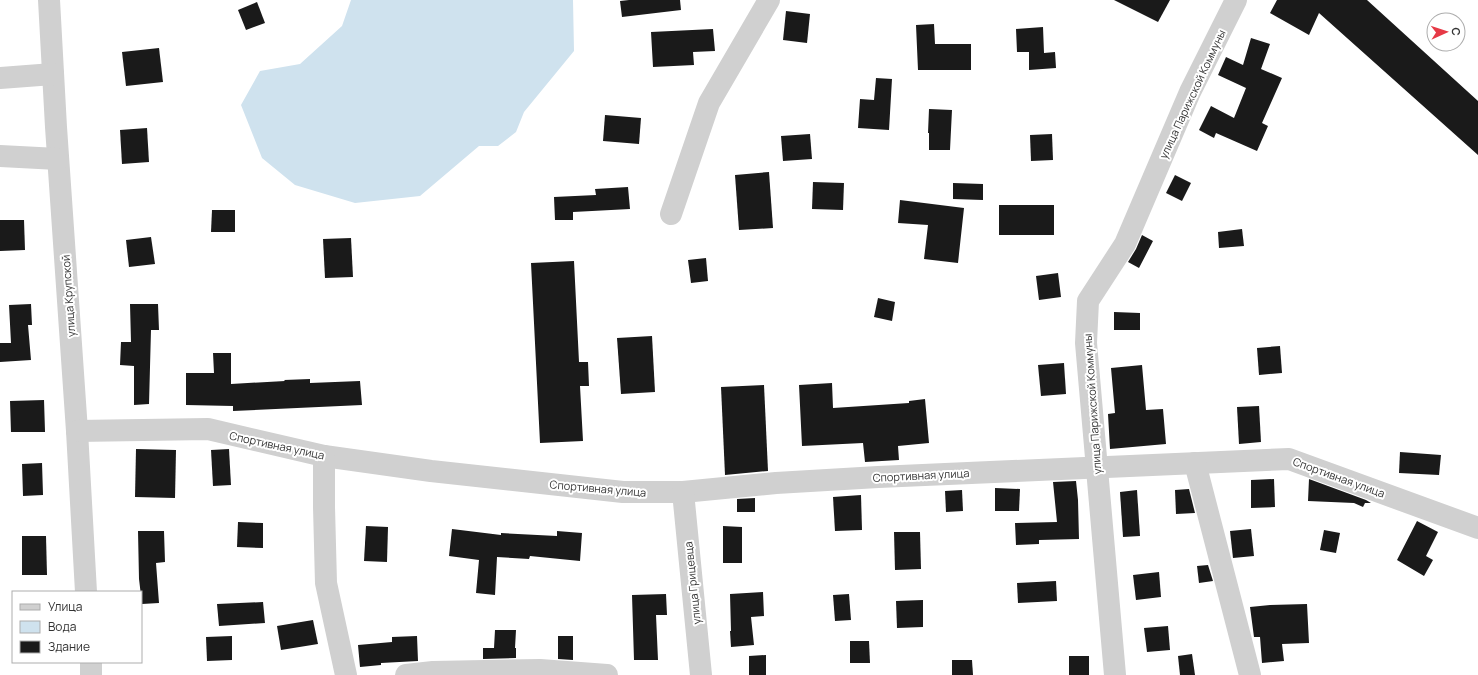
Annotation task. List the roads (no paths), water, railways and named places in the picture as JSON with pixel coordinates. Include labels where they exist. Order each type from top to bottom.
[{"type":"street","name":"улица Крупской","points":[[49,0],[86,591]]},
{"type":"street","points":[[671,214],[709,103],[769,0]]},
{"type":"street","name":"улица Парижской Коммуны","points":[[1115,675],[1086,343],[1088,301],[1125,244],[1190,92],[1236,0]]},
{"type":"street","points":[[0,78],[53,74]]},
{"type":"street","points":[[0,156],[58,159]]},
{"type":"street","name":"Спортивная улица","points":[[77,431],[208,430],[324,456],[431,471],[623,492],[683,492],[792,482],[1289,458],[1478,528]]},
{"type":"street","points":[[324,456],[326,583],[346,675]]},
{"type":"street","points":[[1195,463],[1250,675]]},
{"type":"street","name":"улица Грицевца","points":[[683,492],[701,675]]},
{"type":"street","points":[[90,663],[91,675]]},
{"type":"street","points":[[406,675],[433,672],[540,670],[608,675]]},
{"type":"water","points":[[351,0],[573,0],[574,51],[524,112],[516,132],[498,146],[479,146],[420,196],[355,203],[295,185],[262,158],[241,105],[260,71],[300,64],[342,26]]}]
